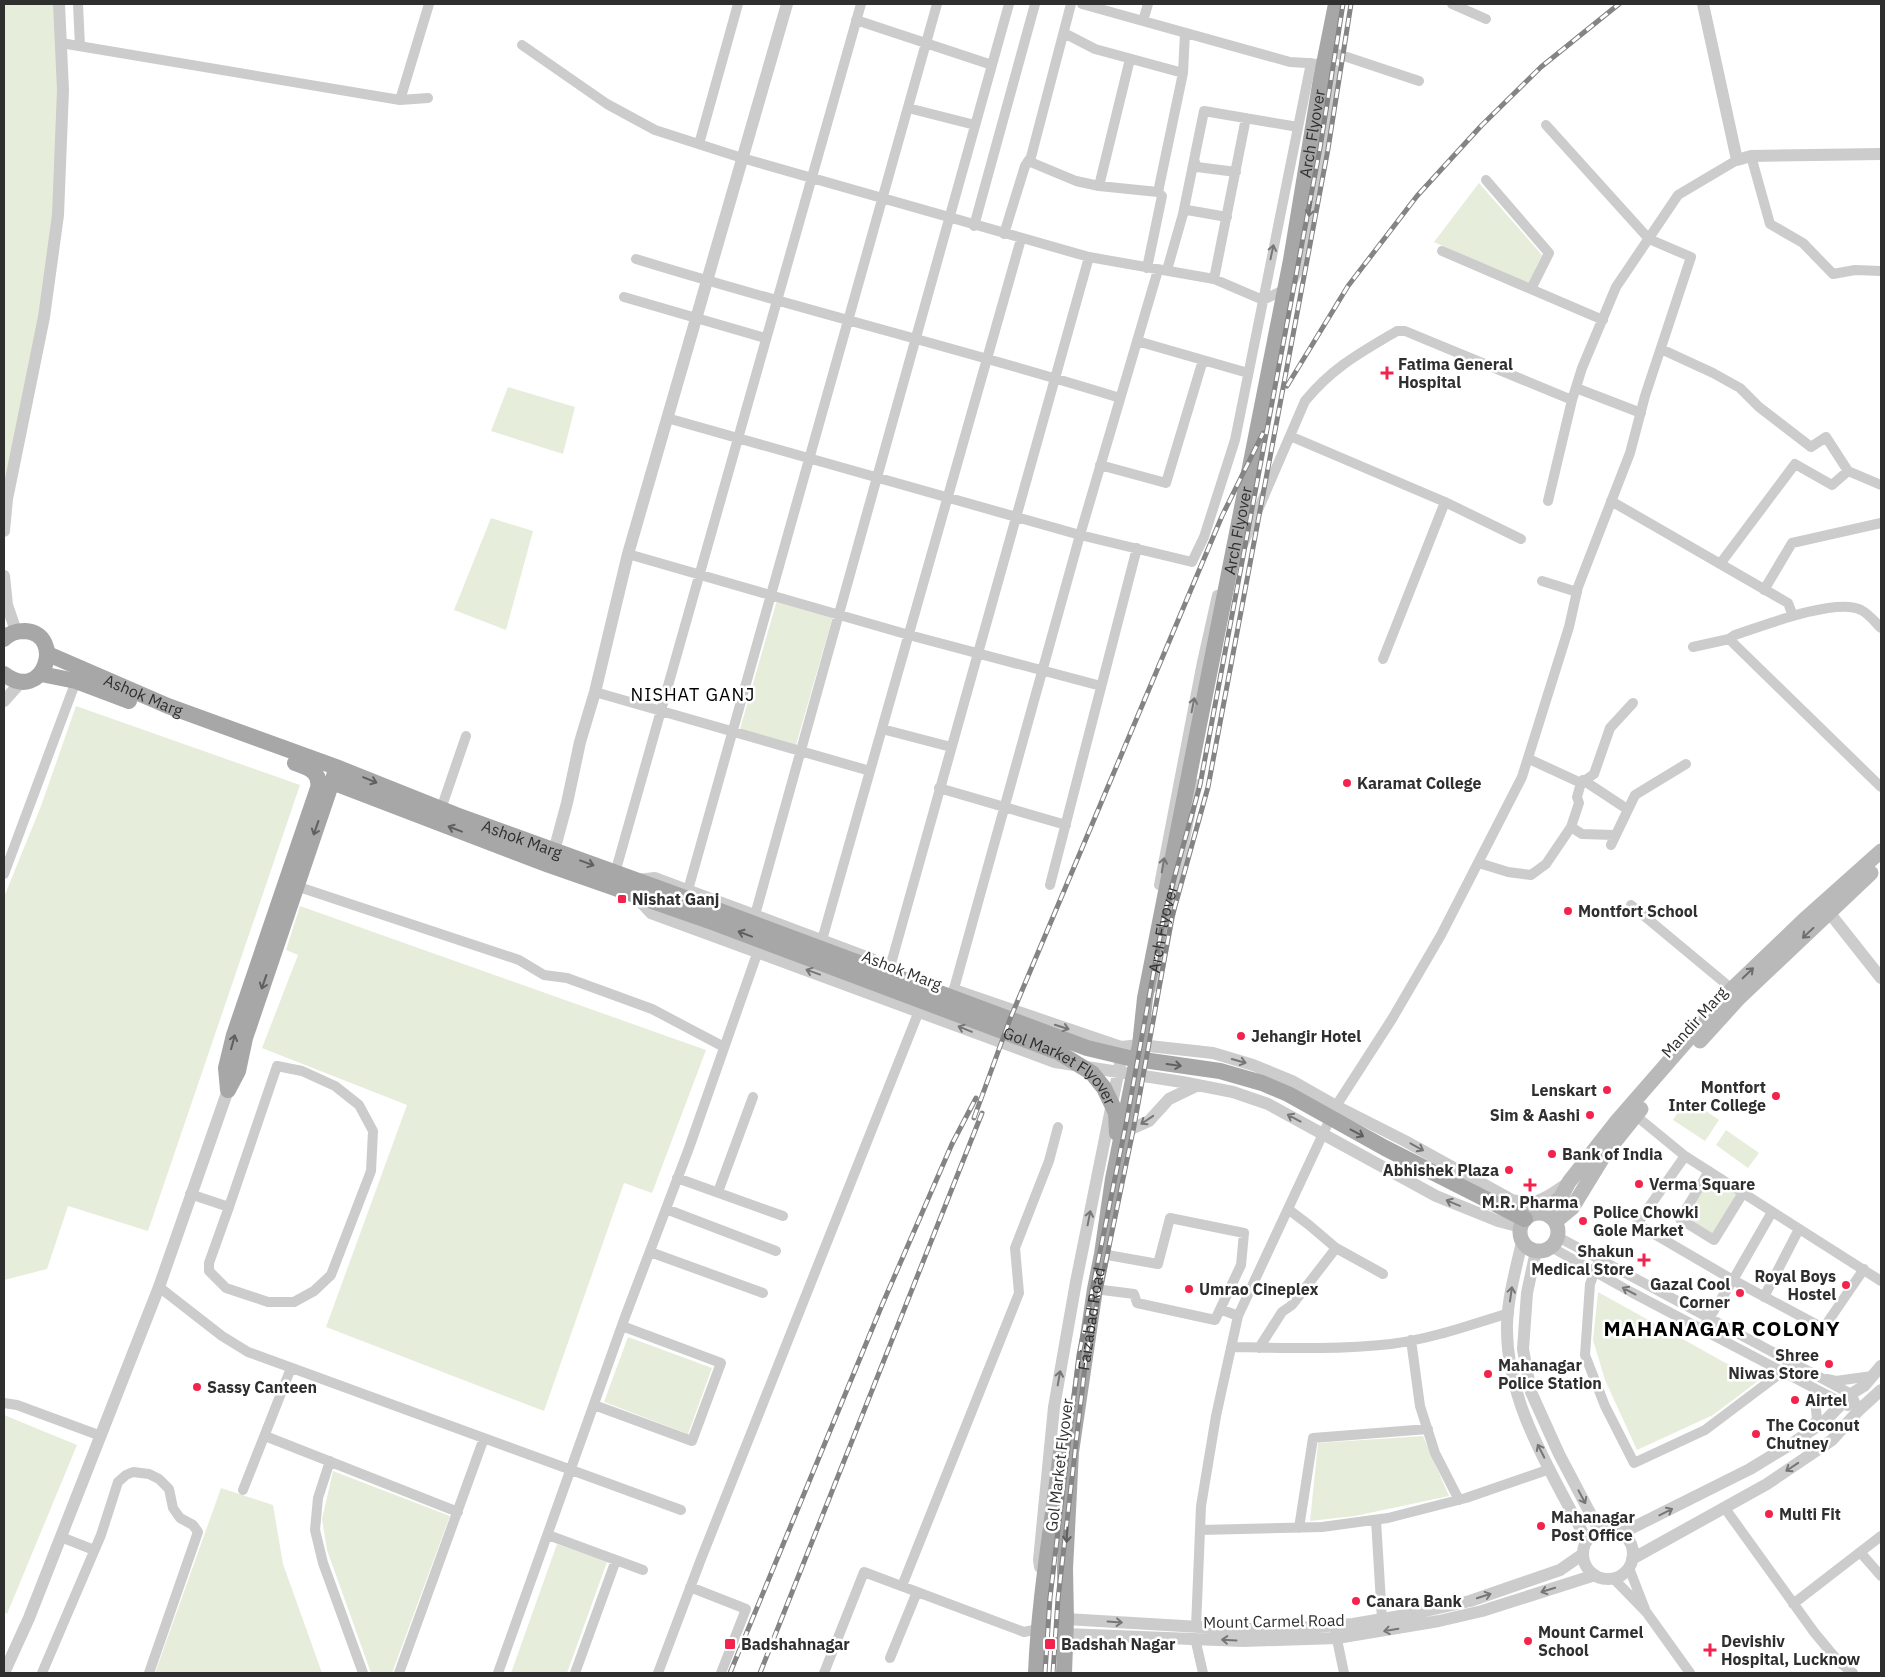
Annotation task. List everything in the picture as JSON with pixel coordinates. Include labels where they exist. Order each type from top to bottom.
[{"type":"main road","points":[[1320,64],[1336,4]]},
{"type":"main road","name":"Arch Flyover","points":[[1146,998],[1291,260],[1320,64]]},
{"type":"main road","points":[[4,674],[12,680],[21,682],[32,680],[41,674],[46,665],[48,654],[44,644],[37,636],[27,631],[7,636]]},
{"type":"main road","name":"Ashok Marg","points":[[48,654],[549,865],[634,887]]},
{"type":"main road","name":"Ashok Marg","points":[[41,674],[76,681],[309,768],[316,774],[318,788],[234,1035],[226,1068],[228,1090]]},
{"type":"main road","points":[[228,1090],[238,1071],[245,1038],[334,774]]},
{"type":"main road","name":"Ashok Marg","points":[[334,774],[441,809],[615,873],[634,887]]},
{"type":"main road","points":[[1542,1213],[1552,1217],[1555,1235],[1541,1251],[1536,1251],[1526,1246],[1523,1229],[1531,1215],[1542,1213],[1561,1197],[1568,1182],[1617,1121],[1732,989],[1825,908],[1881,851]]},
{"type":"main road","name":"Mandir Marg","points":[[1555,1235],[1604,1154],[1684,1058],[1825,908],[1881,863]]},
{"type":"main road","name":"Gol Market Flyover","points":[[634,887],[1087,1048],[1129,1058],[1220,1071],[1262,1083],[1288,1094],[1346,1127],[1510,1211],[1523,1229]]},
{"type":"main road","name":"Gol Market Flyover","points":[[667,898],[1058,1052],[1092,1073],[1104,1088],[1116,1113],[1117,1134],[1113,1165],[1078,1332],[1043,1583]]},
{"type":"main road","name":"Faizabad Road","points":[[1064,1673],[1066,1626],[1065,1569],[1071,1452],[1095,1289],[1122,1133],[1126,1073],[1140,1045],[1146,998]]},
{"type":"main road","name":"Faizabad Road","points":[[1036,1673],[1043,1583]]},
{"type":"street","points":[[4,531],[7,499],[44,317],[58,215],[63,90],[59,4]]},
{"type":"street","points":[[78,4],[80,46]]},
{"type":"street","points":[[400,100],[428,4]]},
{"type":"street","points":[[699,144],[738,4]]},
{"type":"street","points":[[554,851],[628,554],[786,4]]},
{"type":"street","points":[[615,873],[861,4]]},
{"type":"street","points":[[688,890],[937,4]]},
{"type":"street","points":[[755,915],[1009,4]]},
{"type":"street","points":[[974,226],[1035,4]]},
{"type":"street","points":[[1004,234],[1025,166],[1031,157],[1071,4]]},
{"type":"street","points":[[1086,4],[1290,62],[1320,64],[1419,81]]},
{"type":"street","points":[[1143,21],[1148,4]]},
{"type":"street","points":[[1452,4],[1486,19]]},
{"type":"street","points":[[1702,4],[1737,160]]},
{"type":"street","points":[[856,20],[992,65]]},
{"type":"street","points":[[1064,33],[1095,49],[1184,73]]},
{"type":"street","points":[[1158,192],[1184,73],[1185,33]]},
{"type":"street","points":[[61,43],[400,100],[428,98]]},
{"type":"street","points":[[522,46],[607,104],[655,130],[742,158],[1021,239],[1089,257],[1214,279],[1263,300],[1290,287],[1299,270],[1335,70],[1320,64]]},
{"type":"street","points":[[1098,186],[1130,59]]},
{"type":"street","points":[[668,418],[1080,535],[1192,562],[1204,536],[1235,440],[1298,127],[1320,64]]},
{"type":"street","points":[[908,108],[975,125]]},
{"type":"street","points":[[944,1020],[954,990],[1080,535],[1157,270],[1183,214],[1204,111],[1298,127]]},
{"type":"street","points":[[1214,279],[1246,118]]},
{"type":"street","points":[[1203,1673],[1196,1632],[1201,1506],[1216,1416],[1238,1316],[1336,1106],[1397,1011],[1441,935],[1522,777],[1569,627],[1576,592],[1630,453],[1691,257],[1649,239],[1546,125]]},
{"type":"street","points":[[1548,501],[1572,400],[1582,368],[1616,287],[1678,195],[1737,160],[1751,156],[1881,154]]},
{"type":"street","points":[[1751,156],[1770,224],[1803,243],[1833,274],[1855,270],[1881,271]]},
{"type":"street","points":[[1194,160],[1197,167],[1236,172]]},
{"type":"street","points":[[1028,161],[1076,181],[1098,186],[1158,192],[1162,196],[1157,270]]},
{"type":"street","points":[[1486,180],[1549,253],[1532,289]]},
{"type":"street","points":[[1183,214],[1187,210],[1227,217]]},
{"type":"street","points":[[822,940],[1021,239]]},
{"type":"street","points":[[1442,251],[1603,320]]},
{"type":"street","points":[[881,997],[1089,257]]},
{"type":"street","points":[[636,259],[707,281],[1055,378],[1120,398]]},
{"type":"street","points":[[624,297],[766,338]]},
{"type":"street","points":[[1146,998],[1143,982],[1165,853],[1202,662],[1218,591],[1240,555],[1306,401],[1320,384],[1346,361],[1397,331],[1406,332],[1572,400]]},
{"type":"street","points":[[1137,341],[1248,373]]},
{"type":"street","points":[[1661,349],[1740,388],[1759,407],[1810,448],[1826,437],[1848,471],[1881,485]]},
{"type":"street","points":[[1100,465],[1166,483],[1203,360]]},
{"type":"street","points":[[1576,388],[1641,413]]},
{"type":"street","points":[[1290,436],[1445,502],[1521,539]]},
{"type":"street","points":[[1720,564],[1795,464],[1832,484],[1848,471]]},
{"type":"street","points":[[1611,501],[1788,603],[1794,616]]},
{"type":"street","points":[[1383,659],[1445,502]]},
{"type":"street","points":[[1764,590],[1792,544],[1881,523]]},
{"type":"street","points":[[1050,885],[1137,548]]},
{"type":"street","points":[[628,554],[909,635],[1101,686]]},
{"type":"street","points":[[1146,998],[1158,978],[1240,555]]},
{"type":"street","points":[[4,576],[7,605],[7,636]]},
{"type":"street","points":[[1542,581],[1576,592]]},
{"type":"street","points":[[1693,647],[1729,639],[1735,635],[1794,616],[1840,606],[1861,609],[1879,622]]},
{"type":"street","points":[[1729,639],[1881,787]]},
{"type":"street","points":[[4,874],[76,681]]},
{"type":"street","points":[[4,701],[21,682]]},
{"type":"street","points":[[595,692],[870,771]]},
{"type":"street","points":[[1479,863],[1514,874],[1531,875],[1546,864],[1571,827],[1579,803],[1577,797],[1582,781],[1594,774],[1610,728],[1633,703]]},
{"type":"street","points":[[882,729],[951,747]]},
{"type":"street","points":[[441,809],[466,736]]},
{"type":"street","points":[[1529,759],[1582,781],[1627,809]]},
{"type":"street","points":[[1571,827],[1582,834],[1612,840],[1635,795],[1686,764]]},
{"type":"street","points":[[940,788],[1066,825]]},
{"type":"street","name":"Ashok Marg","points":[[1122,1047],[954,990],[655,878],[634,887],[651,913],[1055,1062],[1198,1085],[1233,1092],[1268,1104],[1436,1196],[1523,1229]]},
{"type":"street","points":[[296,886],[519,960],[544,975],[567,978],[652,1009],[724,1047]]},
{"type":"street","points":[[1631,905],[1732,989]]},
{"type":"street","points":[[1825,908],[1881,978]]},
{"type":"street","points":[[498,1673],[758,952]]},
{"type":"street","points":[[987,1037],[999,1006]]},
{"type":"street","points":[[658,1673],[690,1587],[918,1011]]},
{"type":"street","points":[[1028,1051],[1037,1018]]},
{"type":"street","points":[[1122,1047],[1140,1045],[1213,1053],[1253,1065],[1292,1081],[1336,1106],[1405,1140],[1512,1200],[1531,1203],[1544,1199],[1568,1182]]},
{"type":"street","name":"Faizabad Road","points":[[1043,1583],[1039,1560],[1054,1407],[1076,1282],[1126,1073],[1122,1047]]},
{"type":"street","points":[[278,1066],[302,1071],[335,1086],[359,1105],[373,1131],[371,1171],[331,1276],[314,1291],[294,1302],[268,1302],[226,1288],[209,1271],[209,1263],[228,1208],[278,1066]]},
{"type":"street","points":[[1122,1133],[1149,1121],[1169,1099],[1198,1085]]},
{"type":"street","points":[[4,1673],[61,1538],[159,1287],[228,1090]]},
{"type":"street","points":[[718,1192],[753,1097]]},
{"type":"street","points":[[1636,1115],[1685,1156],[1881,1281]]},
{"type":"street","points":[[902,1586],[1019,1294],[1014,1248],[1049,1161],[1058,1127]]},
{"type":"street","points":[[1685,1156],[1637,1224],[1733,1280],[1823,1327],[1864,1270]]},
{"type":"street","points":[[1710,1171],[1680,1219],[1714,1240],[1743,1193]]},
{"type":"street","points":[[678,1178],[783,1216]]},
{"type":"street","points":[[190,1194],[228,1208]]},
{"type":"street","points":[[666,1209],[776,1251]]},
{"type":"street","points":[[1288,1210],[1336,1248],[1383,1274]]},
{"type":"street","points":[[1703,1330],[1772,1212]]},
{"type":"street","points":[[1095,1289],[1134,1294],[1136,1303],[1215,1320],[1241,1265],[1244,1233],[1170,1218],[1158,1264],[1102,1254]]},
{"type":"street","points":[[1523,1229],[1507,1324],[1510,1356],[1518,1399],[1550,1469],[1587,1541]]},
{"type":"street","points":[[1764,1297],[1799,1229]]},
{"type":"street","points":[[1555,1235],[1851,1394],[1859,1410]]},
{"type":"street","points":[[1555,1235],[1595,1272],[1814,1389],[1859,1410]]},
{"type":"street","points":[[1259,1348],[1282,1312],[1292,1305],[1336,1248]]},
{"type":"street","points":[[1536,1251],[1527,1293],[1523,1349],[1531,1392],[1559,1454],[1599,1530]]},
{"type":"street","points":[[650,1252],[763,1293]]},
{"type":"street","points":[[1600,1258],[1590,1284],[1585,1355],[1605,1406],[1634,1464],[1705,1430],[1782,1372],[1790,1362]]},
{"type":"street","points":[[159,1287],[222,1336],[248,1352],[681,1510]]},
{"type":"street","points":[[1220,1309],[1238,1316]]},
{"type":"street","points":[[1231,1347],[1317,1349],[1391,1344],[1439,1334],[1508,1313]]},
{"type":"street","points":[[594,1405],[692,1441],[721,1362],[622,1326]]},
{"type":"street","points":[[1411,1340],[1420,1406],[1435,1453],[1459,1500]]},
{"type":"street","points":[[1622,1534],[1750,1469],[1807,1433],[1826,1420],[1851,1394],[1864,1386],[1881,1366]]},
{"type":"street","points":[[244,1490],[291,1368]]},
{"type":"street","points":[[1817,1376],[1836,1381],[1872,1376]]},
{"type":"street","points":[[1807,1433],[1817,1419],[1814,1389]]},
{"type":"street","points":[[1647,1613],[1631,1563],[1632,1549],[1629,1540],[1611,1529],[1599,1530],[1592,1535],[1587,1541],[1583,1554],[1586,1566],[1595,1575],[1604,1578],[1622,1575],[1631,1563],[1724,1507],[1767,1484],[1832,1440],[1859,1410],[1881,1390]]},
{"type":"street","points":[[4,1403],[17,1405],[101,1436]]},
{"type":"street","points":[[1299,1528],[1313,1438],[1428,1429]]},
{"type":"street","points":[[264,1436],[458,1512]]},
{"type":"street","points":[[399,1673],[484,1438]]},
{"type":"street","points":[[330,1461],[318,1498],[315,1530],[323,1562],[363,1673]]},
{"type":"street","points":[[1200,1530],[1322,1527],[1376,1520],[1459,1500],[1550,1469]]},
{"type":"street","points":[[42,1673],[94,1550],[118,1482],[133,1472],[149,1474],[159,1479],[169,1489],[176,1513],[180,1518],[193,1525],[198,1532],[149,1673]]},
{"type":"street","points":[[1724,1507],[1814,1632],[1838,1661],[1853,1673]]},
{"type":"street","points":[[1376,1520],[1382,1619]]},
{"type":"street","points":[[548,1535],[643,1570]]},
{"type":"street","points":[[1794,1604],[1881,1536]]},
{"type":"street","points":[[61,1538],[94,1550]]},
{"type":"street","points":[[1860,1552],[1881,1576]]},
{"type":"street","points":[[1196,1632],[1334,1625],[1420,1612],[1470,1601],[1560,1570],[1583,1554]]},
{"type":"street","points":[[575,1673],[616,1560]]},
{"type":"street","points":[[824,1673],[864,1572],[1024,1632],[1038,1629]]},
{"type":"street","name":"Mount Carmel Road","points":[[1066,1626],[1196,1632],[1243,1641],[1337,1638],[1439,1621],[1482,1610],[1595,1575]]},
{"type":"street","points":[[1613,1578],[1647,1613],[1690,1673]]},
{"type":"street","points":[[690,1587],[746,1609],[721,1673]]},
{"type":"street","points":[[890,1658],[917,1592]]},
{"type":"street","points":[[1334,1625],[1344,1673]]},
{"type":"green space","points":[[4,4],[56,4],[59,46],[54,219],[41,318],[4,500]]},
{"type":"green space","points":[[1479,183],[1542,255],[1528,285],[1434,242]]},
{"type":"green space","points":[[508,387],[575,407],[563,454],[491,431]]},
{"type":"green space","points":[[491,518],[533,531],[506,630],[454,610]]},
{"type":"green space","points":[[777,600],[833,616],[796,745],[740,729]]},
{"type":"green space","points":[[76,706],[300,785],[148,1231],[68,1206],[47,1269],[4,1280],[4,897],[41,806]]},
{"type":"green space","points":[[300,906],[706,1050],[652,1193],[624,1183],[544,1411],[326,1327],[407,1105],[262,1048],[298,955],[286,950]]},
{"type":"green space","points":[[1687,1098],[1719,1120],[1705,1141],[1673,1120]]},
{"type":"green space","points":[[1726,1130],[1759,1153],[1748,1168],[1716,1145]]},
{"type":"green space","points":[[1708,1177],[1739,1196],[1713,1237],[1682,1218]]},
{"type":"green space","points":[[1598,1292],[1758,1381],[1713,1415],[1637,1450],[1605,1380],[1593,1340]]},
{"type":"green space","points":[[628,1337],[712,1368],[688,1434],[604,1402]]},
{"type":"green space","points":[[4,1415],[77,1445],[7,1614],[4,1612]]},
{"type":"green space","points":[[1423,1436],[1449,1496],[1355,1516],[1310,1521],[1318,1443]]},
{"type":"green space","points":[[333,1471],[450,1516],[392,1673],[371,1673],[327,1550],[322,1519]]},
{"type":"green space","points":[[221,1488],[273,1505],[283,1564],[322,1673],[155,1673]]},
{"type":"green space","points":[[557,1544],[607,1562],[567,1673],[511,1673]]},
{"type":"railway","points":[[1045,1673],[1050,1598],[1079,1355],[1126,1124],[1164,915],[1200,785],[1320,148],[1343,4]]},
{"type":"railway","points":[[1053,1673],[1058,1599],[1086,1357],[1134,1126],[1172,917],[1208,787],[1328,149],[1351,4]]},
{"type":"railway","points":[[1287,386],[1348,286],[1417,196],[1481,126],[1541,67],[1619,4]]},
{"type":"railway","points":[[974,1118],[1010,1019],[1222,516],[1263,433]]},
{"type":"railway","points":[[730,1673],[882,1305],[952,1144],[976,1098]]},
{"type":"railway","points":[[760,1673],[982,1113]]},
{"type":"place","name":"Fatima General Hospital","points":[[1387,373]]},
{"type":"place","name":"Karamat College","points":[[1347,783]]},
{"type":"place","name":"Nishat Ganj","points":[[622,899]]},
{"type":"place","name":"Montfort School","points":[[1568,911]]},
{"type":"place","name":"Jehangir Hotel","points":[[1241,1036]]},
{"type":"place","name":"Lenskart","points":[[1607,1090]]},
{"type":"place","name":"Montfort Inter College","points":[[1776,1096]]},
{"type":"place","name":"Sim & Aashi","points":[[1590,1115]]},
{"type":"place","name":"Bank of India","points":[[1552,1154]]},
{"type":"place","name":"Abhishek Plaza","points":[[1509,1170]]},
{"type":"place","name":"Verma Square","points":[[1639,1184]]},
{"type":"place","name":"M.R. Pharma","points":[[1530,1185]]},
{"type":"place","name":"Police Chowki Gole Market","points":[[1583,1221]]},
{"type":"place","name":"Shakun Medical Store","points":[[1644,1260]]},
{"type":"place","name":"Royal Boys Hostel","points":[[1846,1285]]},
{"type":"place","name":"Umrao Cineplex","points":[[1189,1289]]},
{"type":"place","name":"Gazal Cool Corner","points":[[1740,1293]]},
{"type":"place","name":"Shree Niwas Store","points":[[1829,1364]]},
{"type":"place","name":"Mahanagar Police Station","points":[[1488,1374]]},
{"type":"place","name":"Sassy Canteen","points":[[197,1387]]},
{"type":"place","name":"Airtel","points":[[1795,1400]]},
{"type":"place","name":"The Coconut Chutney","points":[[1756,1434]]},
{"type":"place","name":"Multi Fit","points":[[1769,1514]]},
{"type":"place","name":"Mahanagar Post Office","points":[[1541,1526]]},
{"type":"place","name":"Canara Bank","points":[[1356,1601]]},
{"type":"place","name":"Mount Carmel School","points":[[1528,1641]]},
{"type":"place","name":"Badshahnagar","points":[[730,1644]]},
{"type":"place","name":"Badshah Nagar","points":[[1050,1644]]},
{"type":"place","name":"Devishiv Hospital, Lucknow","points":[[1710,1650]]},
{"type":"district","name":"NISHAT GANJ","points":[[693,695]]},
{"type":"district","name":"MAHANAGAR COLONY","points":[[1722,1329]]}]
